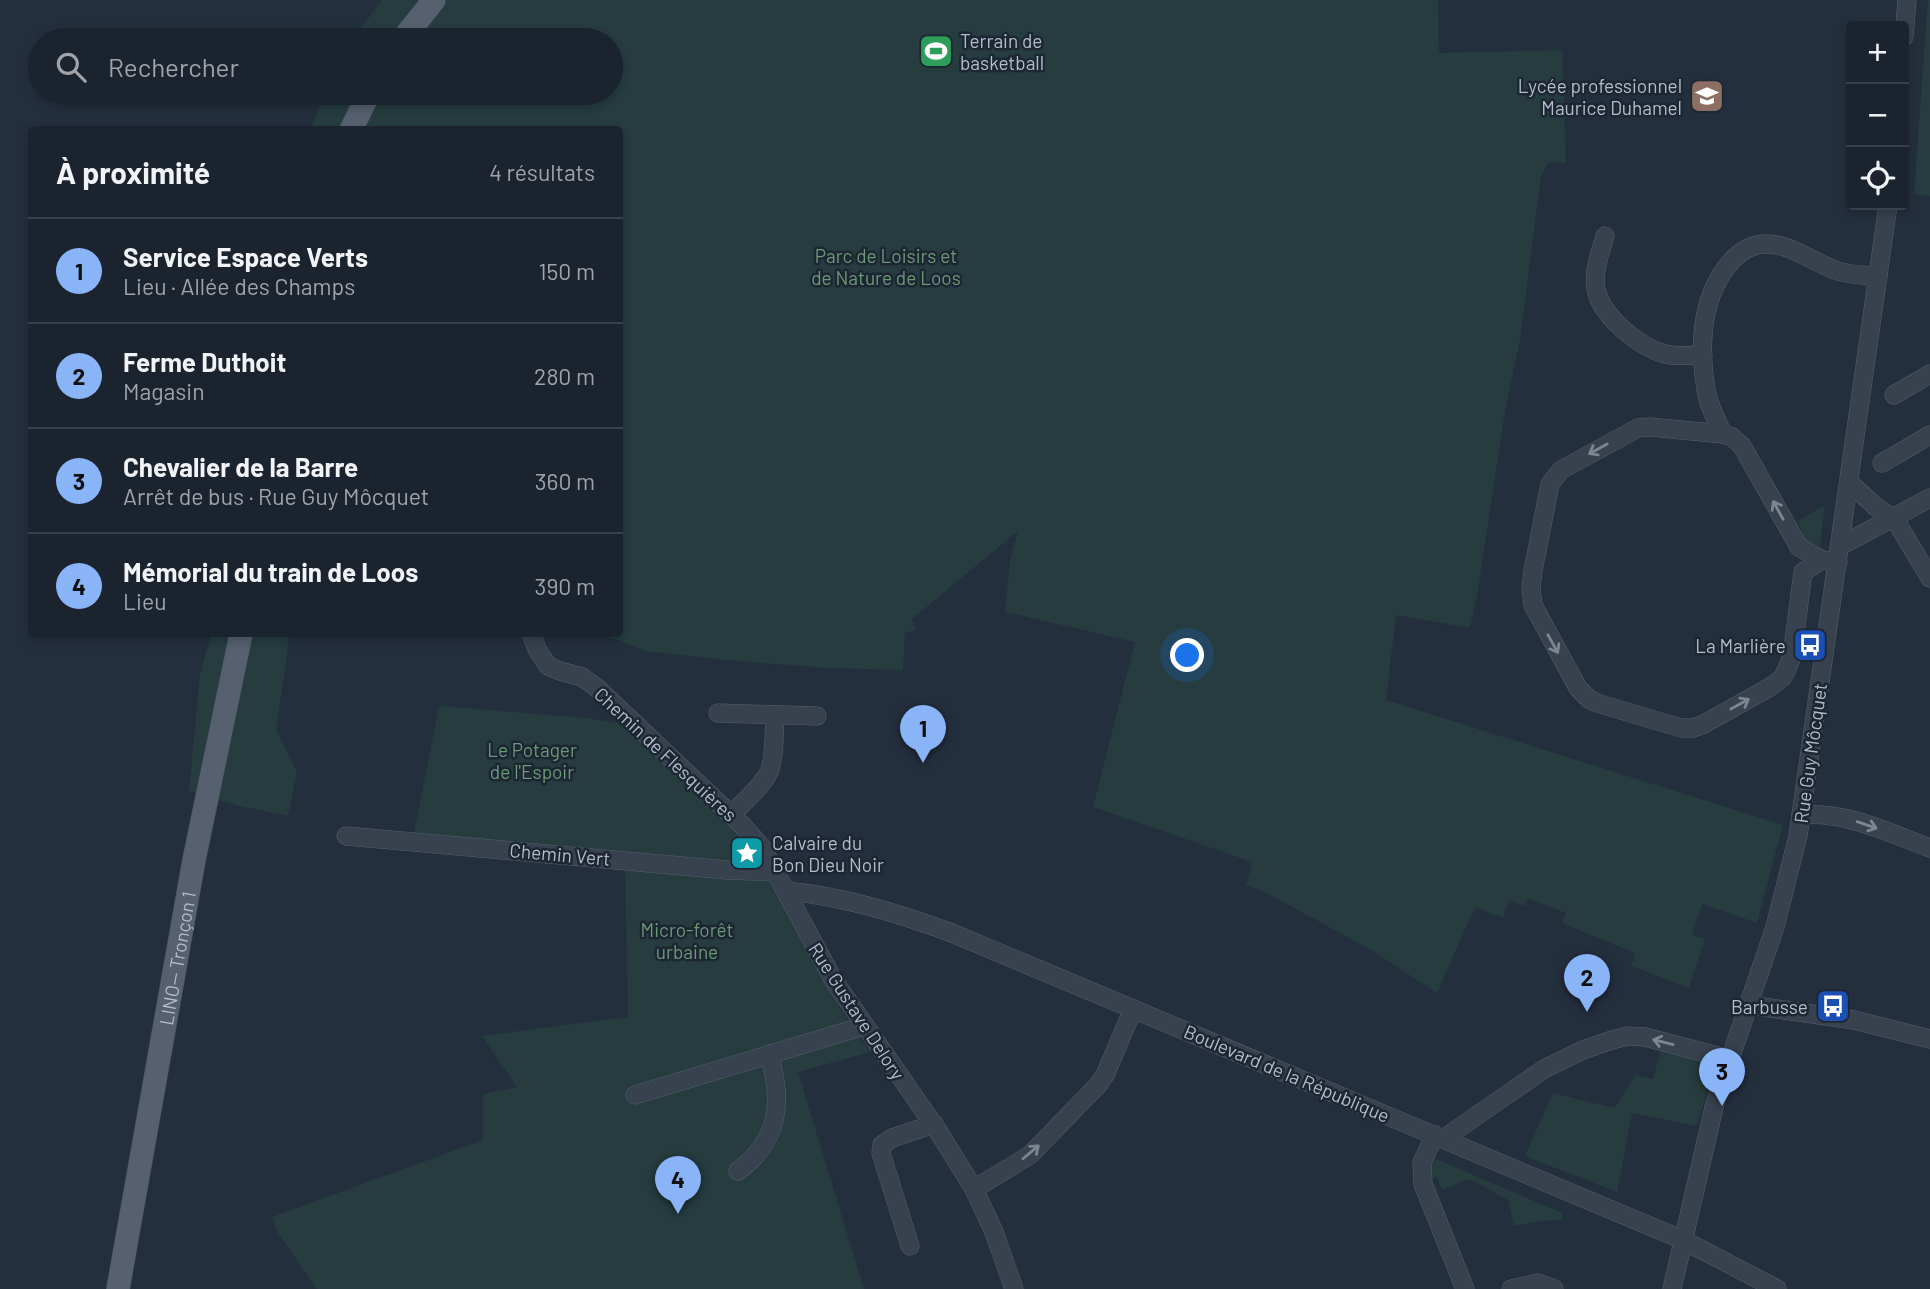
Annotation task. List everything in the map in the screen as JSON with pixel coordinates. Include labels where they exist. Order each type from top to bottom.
[{"type":"main road","points":[[412,28],[434,0]]},
{"type":"main road","points":[[353,126],[363,105]]},
{"type":"main road","name":"LINO— Tronçon 1","points":[[118,1287],[194,860],[240,637]]},
{"type":"street","points":[[1905,21],[1907,0]]},
{"type":"street","name":"Rue Guy Môcquet","points":[[1672,1289],[1709,1125],[1780,911],[1791,869],[1801,815],[1833,556],[1850,483],[1887,210]]},
{"type":"street","points":[[1605,236],[1596,270],[1596,288],[1602,305],[1612,319],[1642,343],[1662,353],[1703,355]]},
{"type":"street","points":[[1723,434],[1708,401],[1705,387],[1705,321],[1712,296],[1728,265],[1739,253],[1755,245],[1775,244],[1837,271],[1878,277]]},
{"type":"street","points":[[1894,395],[1930,374]]},
{"type":"street","points":[[1833,556],[1799,547],[1742,446],[1732,437],[1650,427],[1638,428],[1561,470],[1550,484],[1533,571],[1533,605],[1578,688],[1589,698],[1597,703],[1681,728],[1693,728],[1770,687],[1786,671],[1792,656],[1803,572],[1833,556],[1930,498]]},
{"type":"street","points":[[1882,463],[1930,435]]},
{"type":"street","points":[[1850,483],[1876,507],[1895,517],[1930,578]]},
{"type":"street","name":"Chemin de Flesquières","points":[[532,637],[548,666],[576,674],[588,681],[752,835],[771,864]]},
{"type":"street","points":[[718,713],[817,716]]},
{"type":"street","points":[[731,815],[768,773],[775,715]]},
{"type":"street","points":[[1801,815],[1847,818],[1930,848]]},
{"type":"street","name":"Chemin Vert","points":[[346,836],[727,870],[771,864]]},
{"type":"street","name":"Rue Gustave Delory","points":[[771,864],[834,981],[934,1124],[974,1189],[997,1239],[1014,1289]]},
{"type":"street","name":"Boulevard de la République","points":[[785,891],[844,899],[898,914],[963,937],[1683,1240],[1777,1289]]},
{"type":"street","points":[[1749,1004],[1870,1023],[1930,1040]]},
{"type":"street","points":[[974,1189],[1030,1155],[1098,1085],[1133,1009]]},
{"type":"street","points":[[635,1095],[864,1026]]},
{"type":"street","points":[[1465,1289],[1423,1184],[1422,1162],[1439,1137],[1544,1069],[1583,1050],[1612,1040],[1628,1036],[1645,1037],[1729,1059]]},
{"type":"street","points":[[738,1171],[758,1153],[773,1125],[777,1088],[769,1055]]},
{"type":"street","points":[[910,1246],[881,1153],[882,1144],[934,1124]]},
{"type":"street","points":[[1511,1289],[1538,1283],[1554,1289]]},
{"type":"green space","name":"Parc de Loisirs et de Nature de Loos","points":[[382,0],[1438,0],[1439,53],[1562,50],[1566,163],[1549,162],[1541,176],[1520,340],[1505,411],[1470,628],[1396,615],[1386,700],[1783,825],[1757,923],[1702,904],[1692,935],[1705,939],[1689,988],[1631,966],[1635,953],[1562,923],[1566,913],[1528,898],[1524,906],[1509,900],[1503,918],[1475,907],[1437,993],[1373,951],[1265,892],[1246,885],[1252,862],[1093,807],[1135,642],[1005,612],[1010,561],[1018,531],[912,619],[915,630],[905,633],[903,670],[829,668],[645,651],[610,637],[623,637],[623,126],[312,126],[320,105],[623,105],[623,28],[361,28]]},
{"type":"green space","points":[[1930,0],[1930,196],[1914,194]]},
{"type":"green space","points":[[1825,505],[1820,546],[1807,541],[1797,521]]},
{"type":"green space","points":[[210,637],[290,637],[276,729],[297,772],[288,816],[189,791],[200,675]]},
{"type":"green space","name":"Le Potager de l'Espoir","points":[[439,706],[587,718],[622,724],[741,834],[738,866],[414,833]]},
{"type":"green space","name":"Micro-forêt urbaine","points":[[625,866],[770,881],[778,891],[832,994],[870,1052],[798,1072],[864,1289],[317,1289],[278,1233],[272,1217],[483,1140],[483,1094],[517,1087],[482,1036],[628,1017]]},
{"type":"green space","points":[[1661,1050],[1714,1066],[1697,1126],[1632,1113],[1617,1192],[1525,1156],[1553,1093],[1614,1108],[1636,1075],[1653,1079]]},
{"type":"green space","points":[[1431,1157],[1562,1213],[1563,1220],[1514,1226],[1508,1200],[1469,1179],[1442,1190],[1437,1177],[1428,1179]]},
{"type":"place","name":"Terrain de basketball","points":[[936,51]]},
{"type":"place","name":"Lycée professionnel Maurice Duhamel","points":[[1707,96]]},
{"type":"place","name":"La Marlière","points":[[1810,645]]},
{"type":"place","name":"Service Espace Verts","points":[[923,763]]},
{"type":"place","name":"Calvaire du Bon Dieu Noir","points":[[747,853]]},
{"type":"place","name":"Barbusse","points":[[1833,1006]]},
{"type":"place","name":"Ferme Duthoit","points":[[1587,1012]]},
{"type":"place","name":"Chevalier de la Barre","points":[[1722,1106]]},
{"type":"place","name":"Mémorial du train de Loos","points":[[678,1214]]}]
